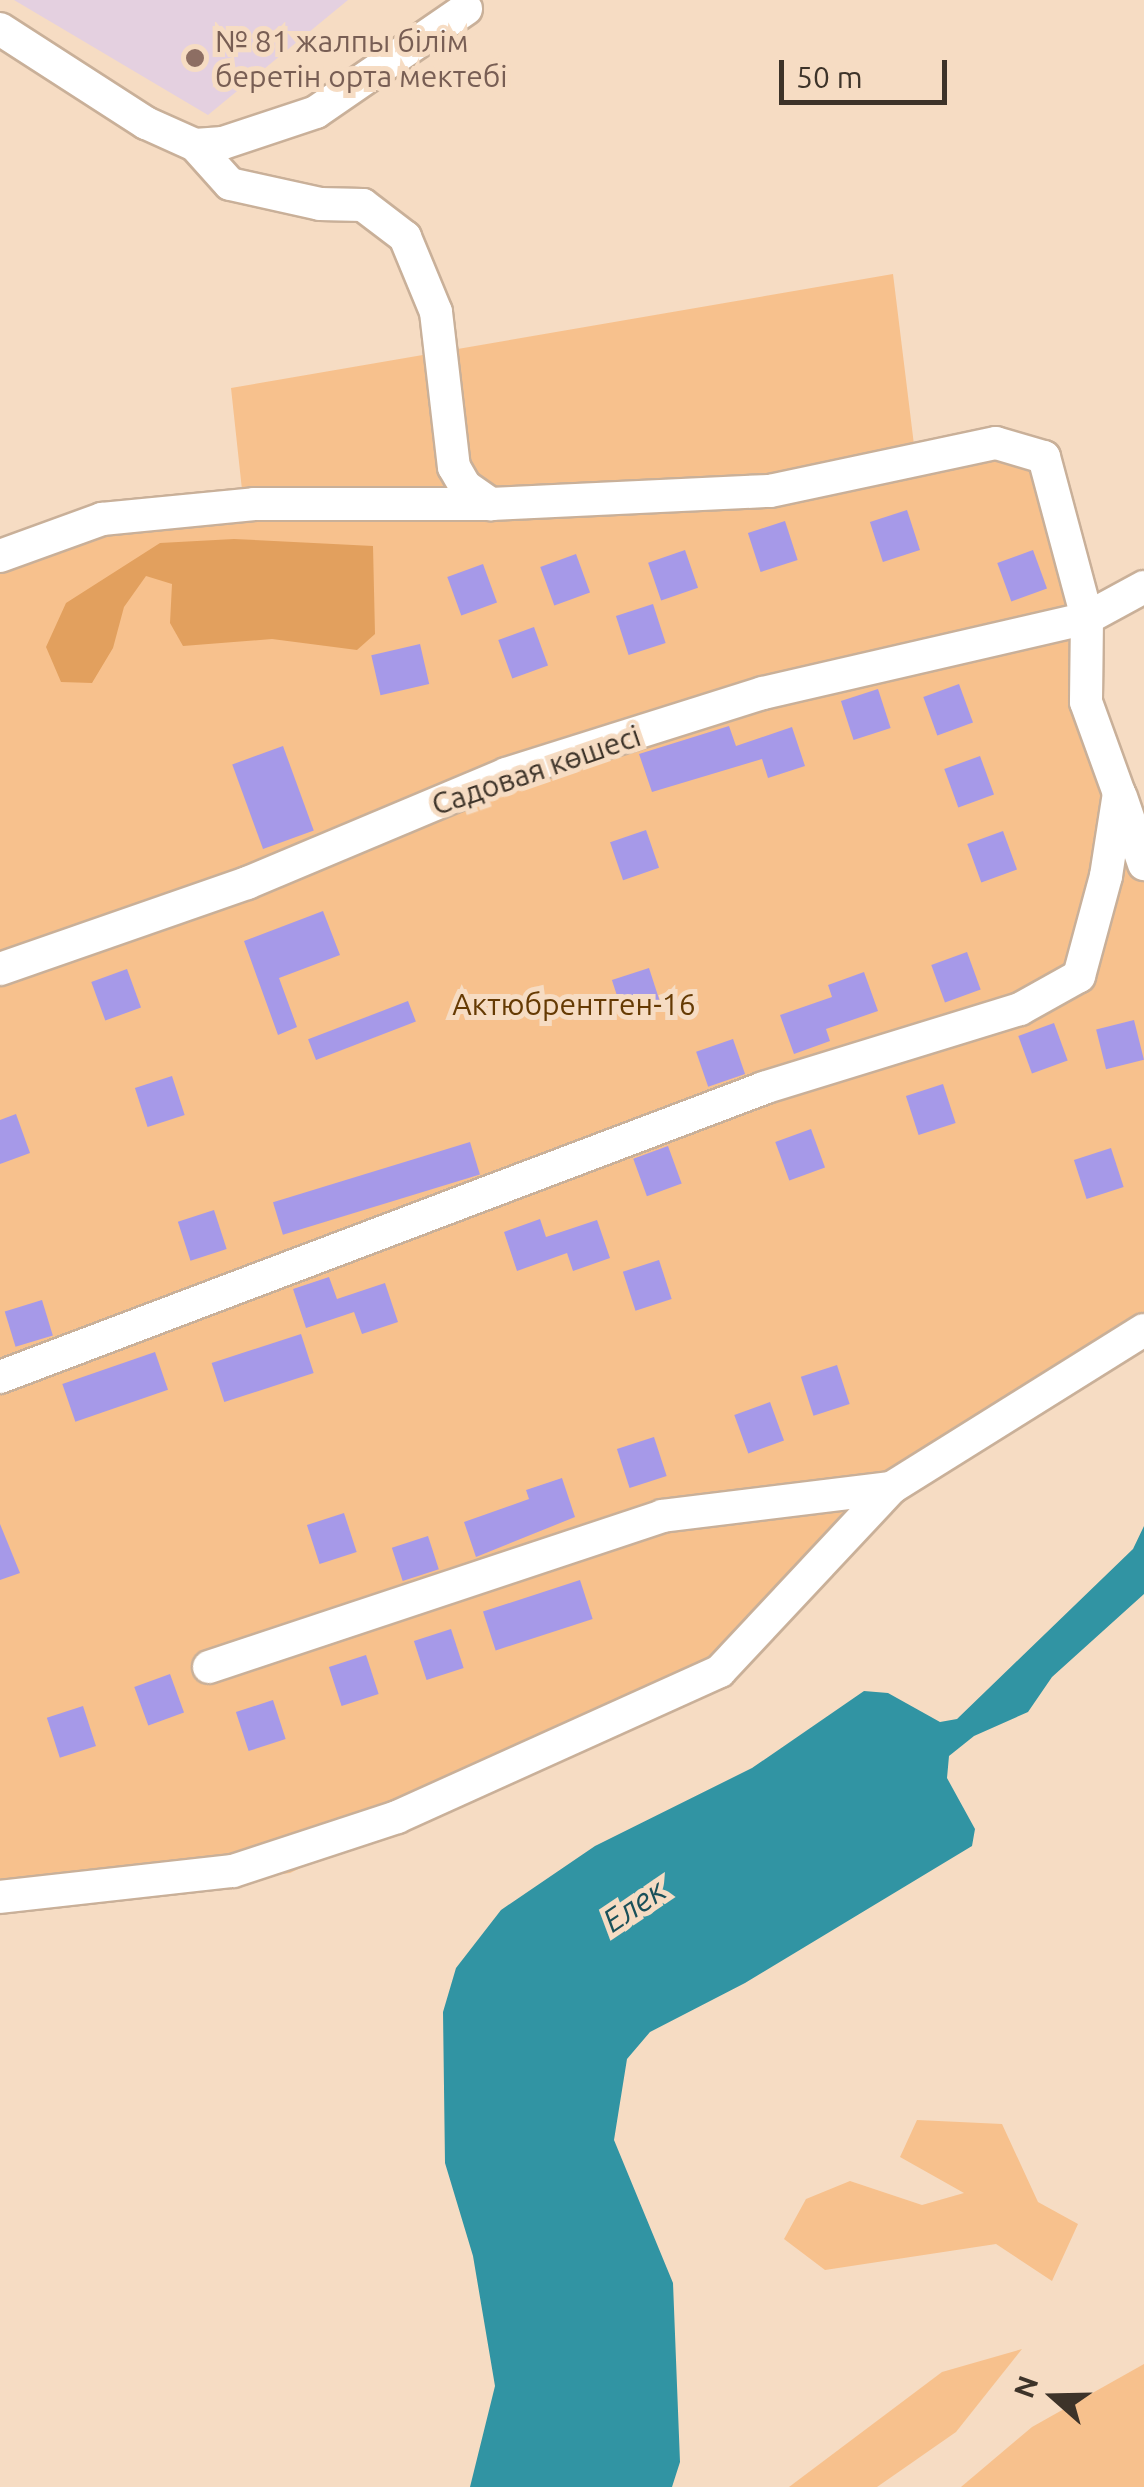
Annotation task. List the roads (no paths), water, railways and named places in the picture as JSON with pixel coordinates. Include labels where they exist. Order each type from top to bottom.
[{"type":"lane","points":[[195,145],[223,143],[316,112],[466,9]]},
{"type":"lane","points":[[0,29],[146,123],[195,145],[230,184],[320,204],[363,205],[405,237],[436,312],[454,467],[465,486],[491,504]]},
{"type":"lane","points":[[0,556],[102,519],[254,504],[491,504],[770,492],[996,444],[1044,457],[1088,618],[1086,702],[1144,864]]},
{"type":"lane","name":"Садовая көшесі","points":[[0,969],[247,882],[506,774],[763,692],[1088,618],[1144,587]]},
{"type":"lane","points":[[0,1377],[764,1088],[1020,1009],[1079,976],[1106,876],[1119,793]]},
{"type":"lane","points":[[0,1896],[251,1865],[398,1817],[720,1671],[891,1488],[1144,1330]]},
{"type":"lane","points":[[210,1668],[662,1516],[891,1488]]},
{"type":"water","name":"Елек","points":[[1144,1526],[1144,1594],[1052,1677],[1028,1712],[974,1736],[949,1756],[947,1778],[975,1829],[972,1846],[745,1983],[650,2032],[627,2059],[614,2140],[673,2283],[680,2462],[672,2487],[470,2487],[495,2386],[473,2256],[445,2163],[443,2012],[456,1968],[501,1910],[595,1846],[752,1768],[864,1691],[888,1693],[940,1722],[957,1719],[1133,1549]]},
{"type":"place","name":"№ 81 жалпы білім беретін орта мектебі","points":[[195,58]]},
{"type":"park label","name":"Актюбрентген-16","points":[[574,1004]]}]
